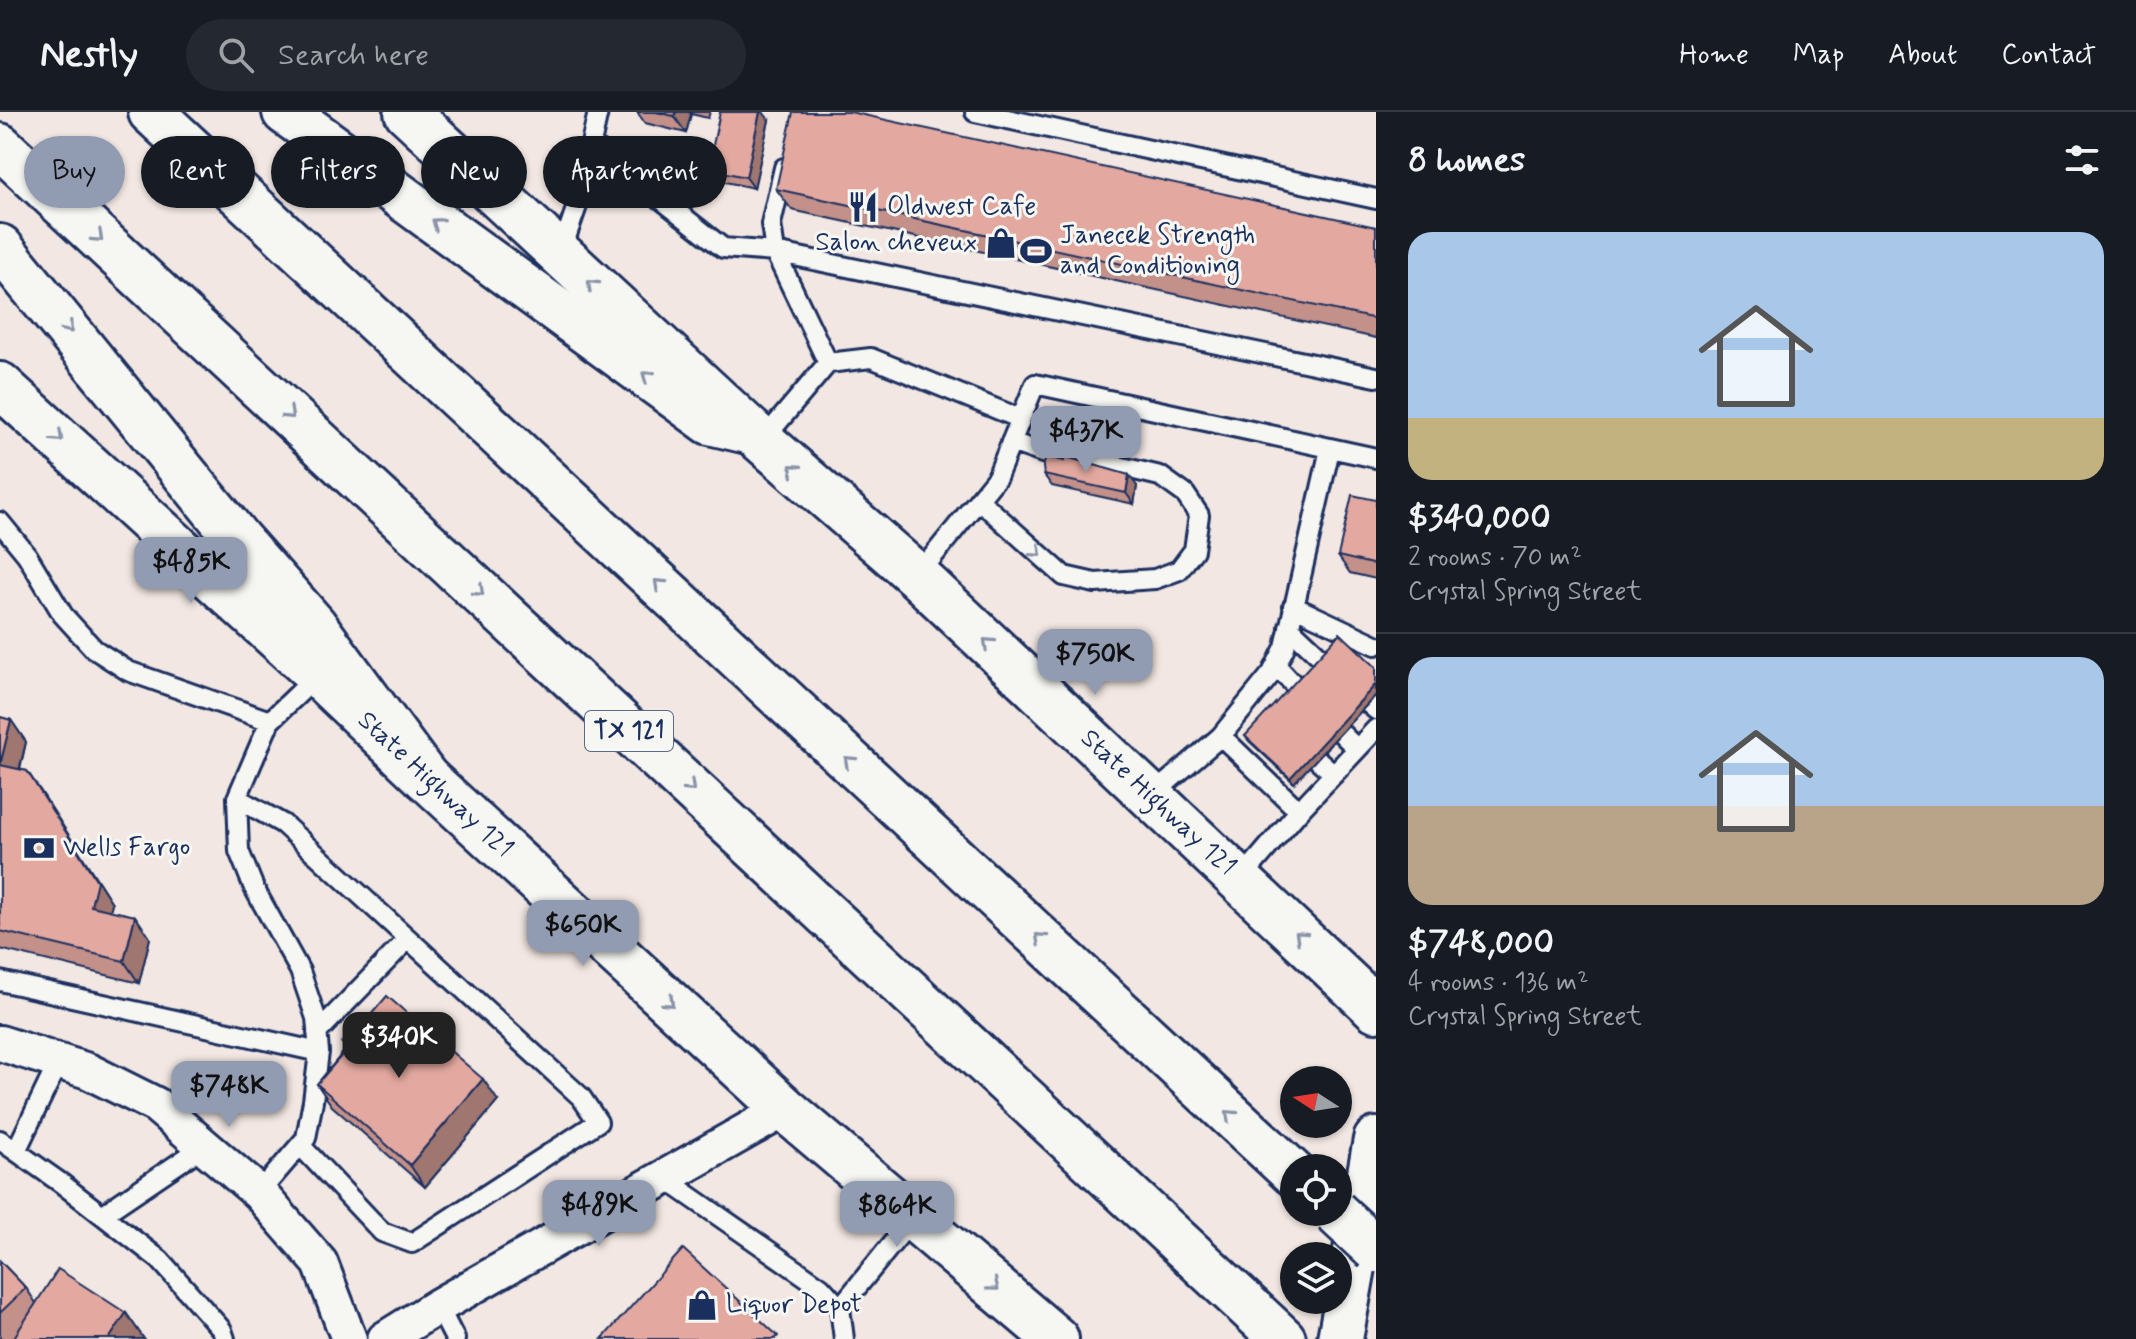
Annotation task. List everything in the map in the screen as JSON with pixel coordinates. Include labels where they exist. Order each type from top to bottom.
[{"type":"main road","points":[[151,112],[1280,1161]]},
{"type":"main road","points":[[285,112],[710,422],[757,437]]},
{"type":"main road","name":"State Highway 121","points":[[407,112],[757,437],[917,576],[1240,880],[1367,990]]},
{"type":"main road","name":"TX 121","points":[[0,146],[1270,1327]]},
{"type":"main road","points":[[0,247],[238,539],[314,625],[426,778]]},
{"type":"main road","name":"State Highway 121","points":[[0,385],[318,675],[785,1109],[1056,1339]]},
{"type":"main road","points":[[1367,990],[1376,1046]]},
{"type":"main road","points":[[1340,1339],[1376,1140]]},
{"type":"main road","points":[[1350,1226],[1376,1250]]},
{"type":"street","points":[[0,1043],[88,1071],[156,1105],[259,1193],[320,1263],[349,1339]]},
{"type":"street","points":[[385,1339],[785,1109]]},
{"type":"lane","points":[[579,112],[723,248],[775,252],[1376,377]]},
{"type":"lane","points":[[975,112],[1376,199]]},
{"type":"lane","points":[[560,255],[578,203],[595,128]]},
{"type":"lane","points":[[787,154],[771,224],[775,252],[828,363]]},
{"type":"lane","points":[[757,437],[828,363],[871,358],[1021,419]]},
{"type":"lane","points":[[917,576],[997,477],[1035,384],[1376,458]]},
{"type":"lane","points":[[979,500],[1064,576],[1095,583],[1155,579],[1179,570],[1194,550],[1199,515],[1185,494],[1160,476],[1057,458],[1011,442]]},
{"type":"lane","points":[[1151,796],[1258,701],[1285,647],[1330,449]]},
{"type":"lane","points":[[0,522],[27,555],[63,615],[94,649],[128,671],[270,721]]},
{"type":"lane","points":[[1293,606],[1376,645]]},
{"type":"lane","points":[[1289,627],[1324,660]]},
{"type":"lane","points":[[1276,665],[1298,689]]},
{"type":"lane","points":[[259,1193],[306,1138],[318,1043],[316,1018],[300,971],[254,888],[239,851],[237,798],[270,721],[318,675]]},
{"type":"lane","points":[[1240,880],[1376,729]]},
{"type":"lane","points":[[1341,733],[1357,749]]},
{"type":"lane","points":[[1221,736],[1299,811]]},
{"type":"lane","points":[[1317,759],[1334,774]]},
{"type":"lane","points":[[237,798],[283,824],[581,1097],[598,1122],[412,1243],[382,1232],[300,1145]]},
{"type":"lane","points":[[318,1043],[408,939]]},
{"type":"lane","points":[[0,981],[318,1043]]},
{"type":"lane","points":[[59,1061],[8,1146],[160,1260],[222,1330],[225,1339]]},
{"type":"lane","points":[[102,1215],[204,1146]]},
{"type":"lane","points":[[664,1178],[821,1287],[840,1308],[844,1339]]},
{"type":"lane","points":[[840,1308],[913,1218]]},
{"type":"lane","points":[[438,1306],[455,1339]]},
{"type":"building","points":[[720,112],[760,112],[746,177],[727,173],[727,136],[715,136]]},
{"type":"building","points":[[793,112],[850,112],[1376,227],[1376,319],[776,189]]},
{"type":"building","points":[[1063,456],[1129,475],[1126,493],[1044,475],[1046,457],[1064,461]]},
{"type":"building","points":[[1352,495],[1376,500],[1376,565],[1338,556]]},
{"type":"building","points":[[1340,633],[1376,667],[1376,684],[1290,778],[1245,736]]},
{"type":"building","points":[[0,717],[11,720],[0,765]]},
{"type":"building","name":"Wells Fargo","points":[[0,765],[27,771],[97,881],[91,906],[135,916],[124,961],[0,931]]},
{"type":"building","points":[[387,996],[483,1079],[410,1165],[317,1084],[348,1048],[342,1043]]},
{"type":"building","points":[[683,1249],[778,1336],[775,1339],[602,1339]]},
{"type":"building","points":[[0,1261],[26,1288],[0,1313]]},
{"type":"building","points":[[58,1269],[126,1313],[109,1339],[13,1339]]},
{"type":"place","name":"Oldwest Cafe","points":[[863,207]]},
{"type":"place","name":"Salon cheveux","points":[[1001,243]]},
{"type":"place","name":"Janecek Strength and Conditioning","points":[[1036,251]]},
{"type":"place","name":"Wells Fargo","points":[[39,848]]},
{"type":"place","name":"Liquor Depot","points":[[702,1305]]}]
